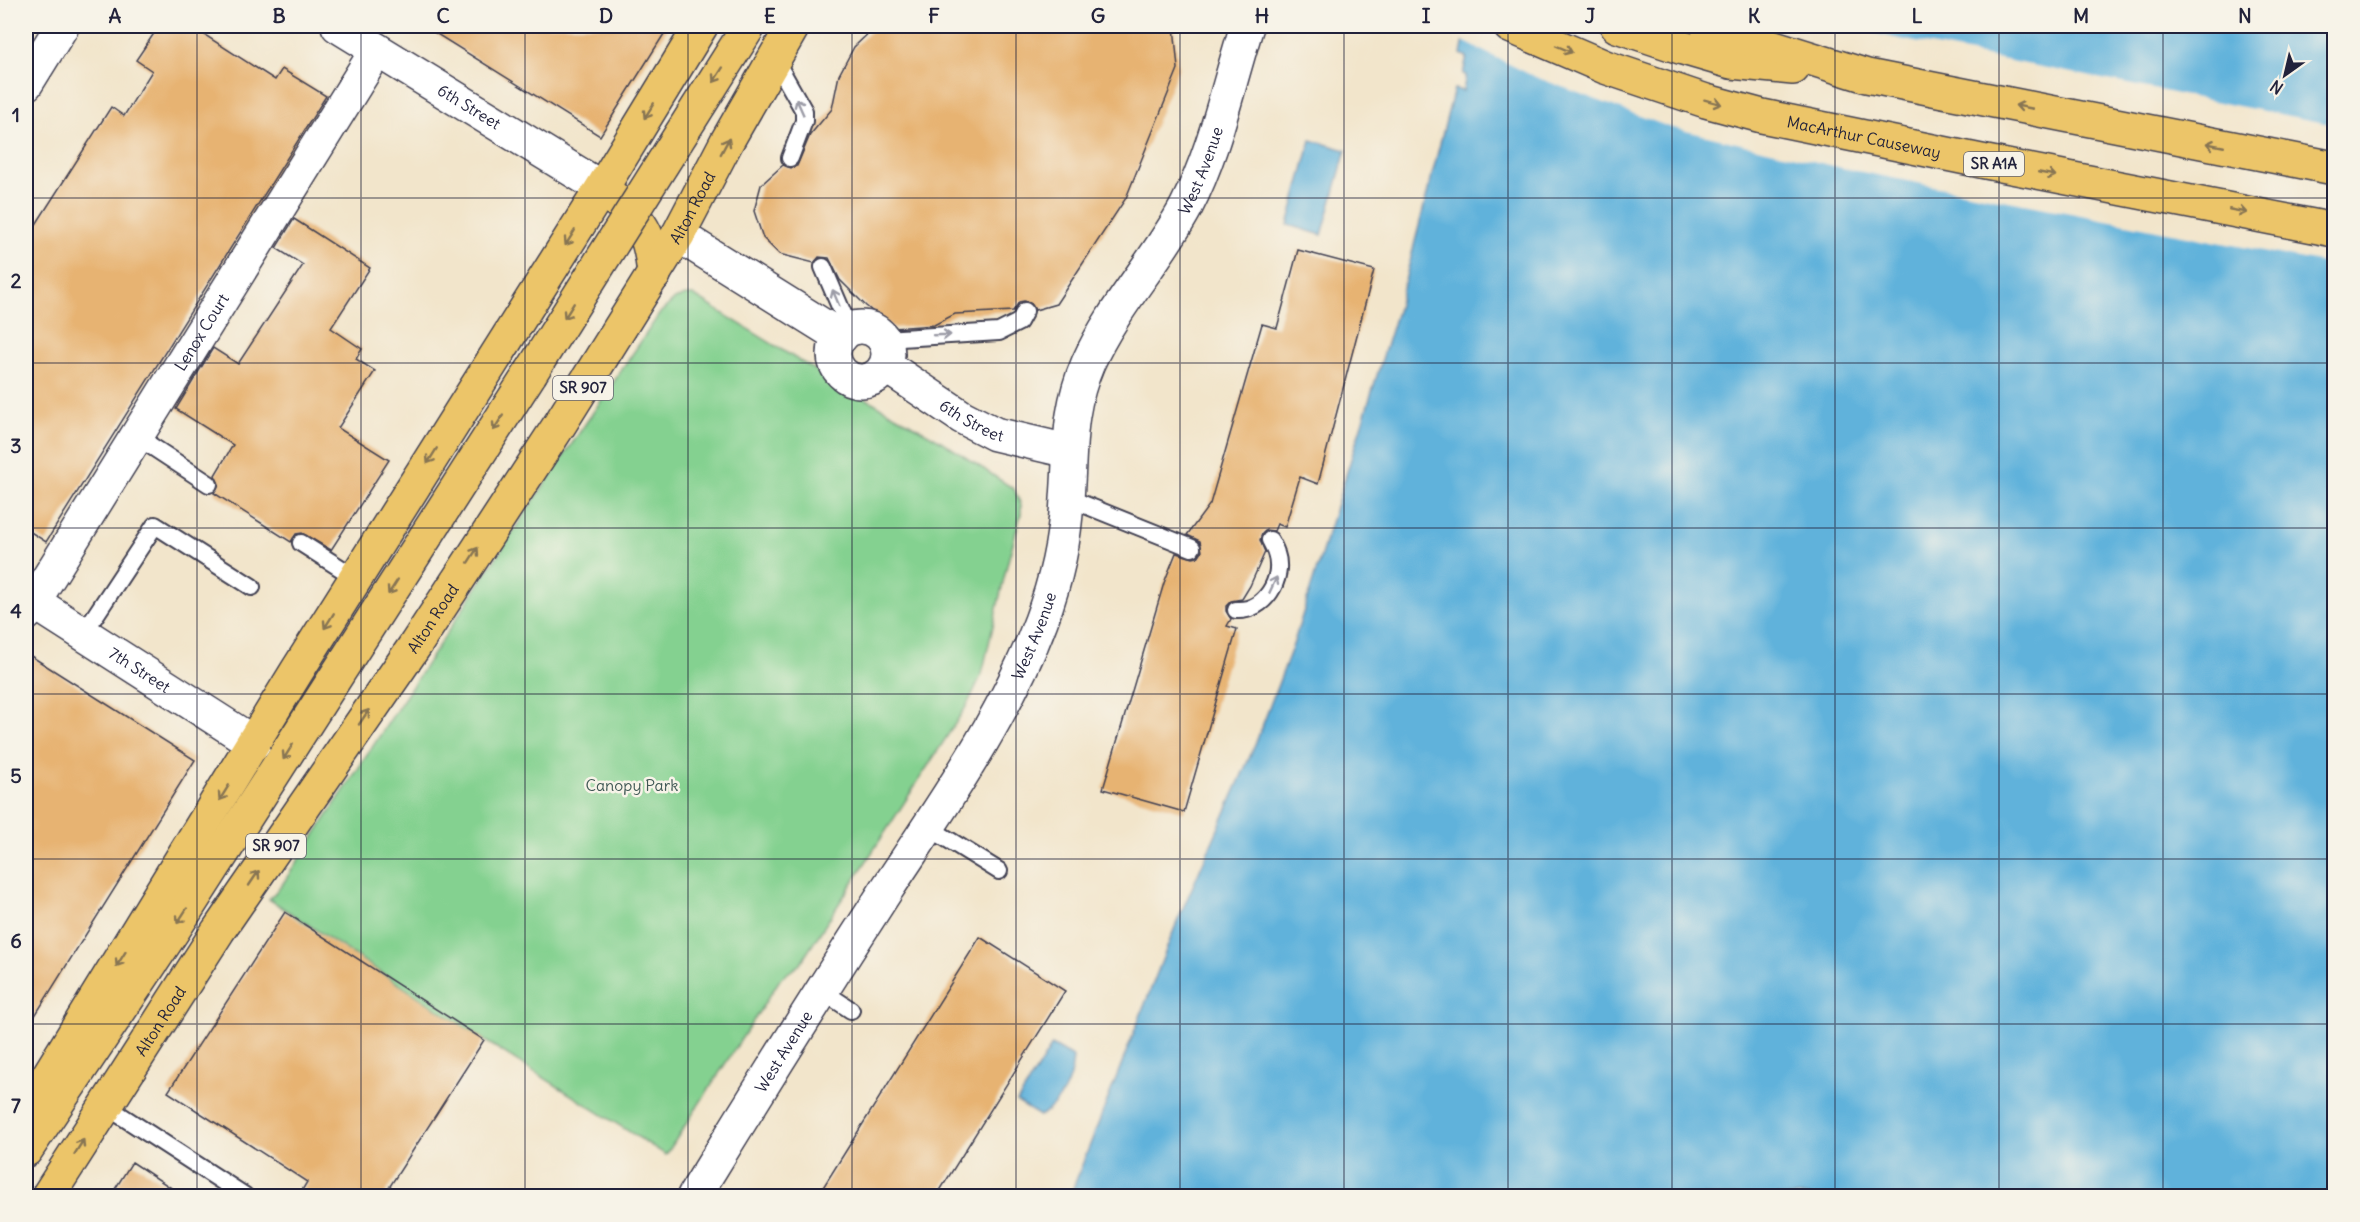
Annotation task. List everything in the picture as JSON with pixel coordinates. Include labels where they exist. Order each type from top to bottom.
[{"type":"highway","points":[[26,1112],[701,26]]},
{"type":"highway","points":[[26,1150],[172,932],[530,374],[749,26]]},
{"type":"highway","name":"Alton Road","points":[[48,1197],[218,931],[416,644],[560,424],[678,235],[793,26]]},
{"type":"highway","name":"MacArthur Causeway","points":[[1510,26],[1605,67],[1706,101],[1762,116],[2334,230]]},
{"type":"highway","points":[[1617,26],[1731,62],[1867,76],[2334,168]]},
{"type":"highway","points":[[1707,26],[1867,76]]},
{"type":"highway","points":[[602,188],[635,216],[651,245],[654,275]]},
{"type":"street","points":[[26,84],[62,26]]},
{"type":"street","name":"6th Street","points":[[338,26],[602,188]]},
{"type":"street","name":"West Avenue","points":[[693,1197],[821,990],[927,827],[1020,671],[1058,572],[1068,498],[1068,451],[1074,404],[1089,362],[1110,323],[1167,240],[1188,203],[1205,160],[1247,26]]},
{"type":"street","name":"Lenox Court","points":[[28,604],[136,436],[376,50]]},
{"type":"street","points":[[678,235],[846,334]]},
{"type":"street","points":[[860,327],[869,329],[885,353],[880,373],[865,381],[848,378],[838,367],[835,351],[846,334],[860,327]]},
{"type":"street","name":"6th Street","points":[[885,353],[963,417],[995,434],[1068,451]]},
{"type":"street","name":"7th Street","points":[[28,604],[83,634],[254,743]]},
{"type":"lane","points":[[774,58],[804,111],[804,121],[790,158]]},
{"type":"lane","points":[[823,267],[846,334]]},
{"type":"lane","points":[[885,353],[999,332],[1019,322],[1025,311]]},
{"type":"lane","points":[[136,436],[209,484]]},
{"type":"lane","points":[[1068,498],[1192,548]]},
{"type":"lane","points":[[83,634],[155,525],[252,587]]},
{"type":"lane","points":[[1236,610],[1242,611],[1256,605],[1268,596],[1275,583],[1278,569],[1277,554],[1270,540]]},
{"type":"lane","points":[[301,543],[356,578]]},
{"type":"lane","points":[[927,827],[999,871]]},
{"type":"lane","points":[[821,990],[851,1010]]},
{"type":"lane","points":[[106,1106],[245,1197]]},
{"type":"green space","name":"Canopy Park","points":[[693,295],[798,360],[941,441],[1014,489],[1021,505],[1021,514],[982,674],[966,707],[800,964],[781,978],[666,1155],[484,1040],[269,899],[282,885],[528,509],[660,313],[675,299]]},
{"type":"water","points":[[1467,26],[2334,26],[2334,1196],[1070,1196],[1177,922],[1255,745],[1293,645],[1398,308],[1454,89],[1463,91],[1466,75],[1463,74],[1467,57],[1461,54]]},
{"type":"water","points":[[1311,140],[1346,150],[1322,235],[1288,225]]},
{"type":"water","points":[[1052,1045],[1073,1057],[1072,1066],[1060,1098],[1040,1116],[1017,1102]]},
{"type":"pier","points":[[1464,26],[1842,26],[2334,125],[2334,265],[1842,168],[1669,127],[1533,76],[1461,40]]},
{"type":"building","points":[[159,26],[191,26],[275,80],[282,69],[326,96],[46,542],[26,529],[26,240],[111,107],[124,116],[152,71],[136,60]]},
{"type":"building","points":[[424,26],[669,26],[600,136]]},
{"type":"building","points":[[876,26],[1174,26],[1178,69],[1126,198],[1056,304],[1035,310],[1030,302],[1024,301],[1019,302],[1013,311],[955,314],[934,325],[893,328],[866,306],[840,280],[829,258],[819,257],[814,263],[779,254],[763,238],[754,211],[761,185],[783,165],[791,168],[797,166],[810,135],[832,109],[839,75],[854,47]]},
{"type":"building","points":[[294,219],[370,268],[331,328],[362,349],[356,359],[375,371],[338,428],[389,460],[331,550],[302,533],[296,534],[291,542],[214,493],[219,484],[215,475],[233,445],[176,409],[213,348],[238,364],[303,265],[276,248]]},
{"type":"building","points":[[1298,250],[1374,270],[1318,484],[1300,477],[1285,527],[1277,524],[1274,531],[1266,530],[1262,534],[1260,540],[1265,552],[1250,586],[1242,599],[1231,601],[1226,606],[1231,619],[1227,626],[1237,629],[1184,812],[1103,789],[1164,583],[1176,553],[1193,558],[1198,557],[1202,551],[1200,541],[1187,535],[1210,504],[1262,324],[1277,328]]},
{"type":"building","points":[[26,653],[195,760],[26,1030]]},
{"type":"building","points":[[285,912],[484,1040],[383,1197],[298,1197],[307,1182],[168,1092]]},
{"type":"building","points":[[980,937],[1065,991],[936,1197],[817,1197]]},
{"type":"building","points":[[132,1162],[185,1197],[110,1197]]}]
